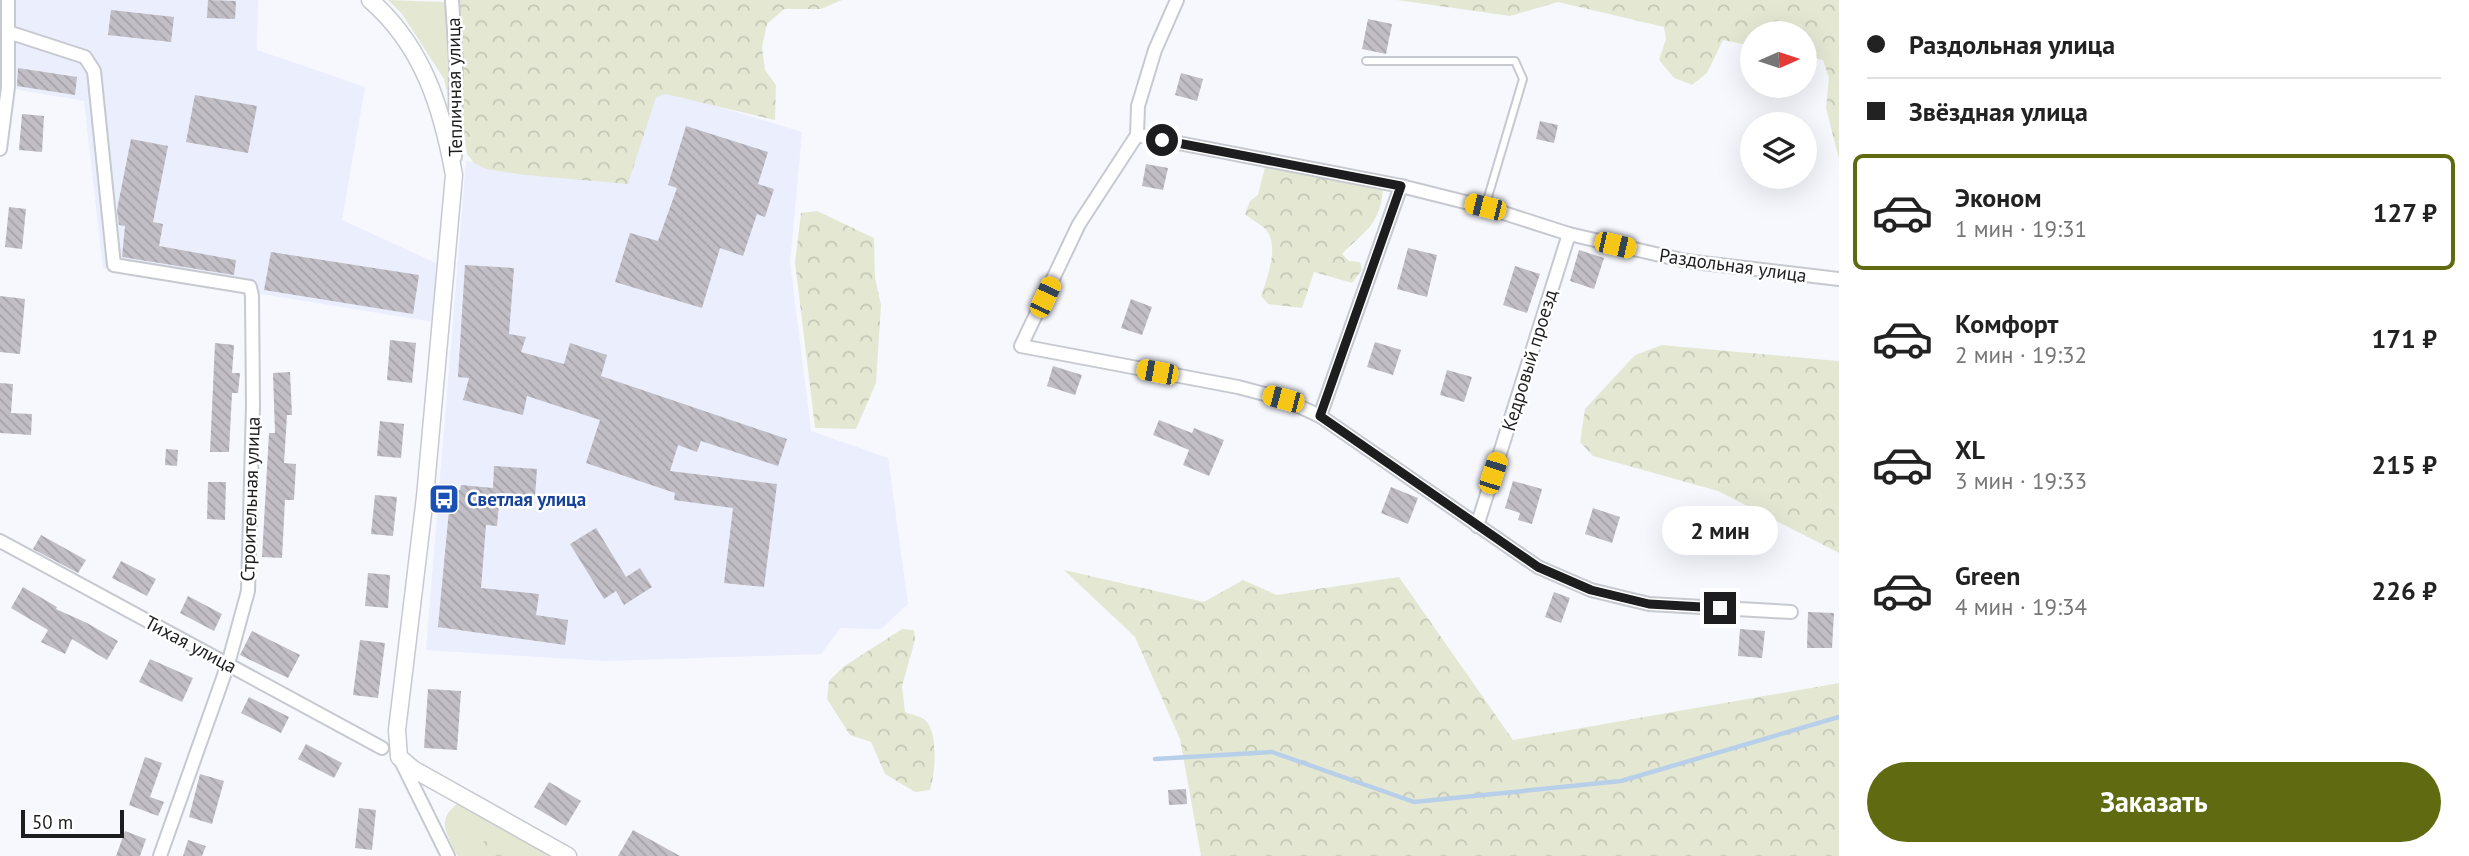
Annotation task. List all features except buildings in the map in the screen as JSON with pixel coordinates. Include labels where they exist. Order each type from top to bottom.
[{"type":"street","points":[[0,149],[8,87],[8,0]]},
{"type":"street","points":[[370,0],[407,41],[428,79],[445,125],[454,175],[433,425],[397,730],[399,757],[448,856]]},
{"type":"street","name":"Тепличная улица","points":[[452,0],[456,62],[454,175]]},
{"type":"street","points":[[1177,0],[1155,50],[1138,106],[1137,135],[1079,224],[1021,346],[1238,387],[1283,399],[1320,416],[1538,567],[1591,590],[1649,604],[1791,612]]},
{"type":"street","name":"Строительная улица","points":[[8,32],[85,57],[94,71],[114,265],[250,288],[252,296],[253,406],[248,591],[228,664],[160,856]]},
{"type":"street","name":"Раздольная улица","points":[[1137,135],[1401,186],[1485,207],[1569,234],[1686,261],[1839,279]]},
{"type":"street","points":[[1320,416],[1401,186]]},
{"type":"street","name":"Кедровый проезд","points":[[1477,526],[1569,234]]},
{"type":"street","name":"Тихая улица","points":[[0,541],[382,748]]},
{"type":"street","points":[[399,757],[413,769],[568,856]]},
{"type":"lane","points":[[1366,61],[1515,61],[1523,79],[1485,207]]},
{"type":"shaded area","points":[[15,0],[258,0],[257,50],[365,87],[342,220],[436,263],[434,322],[103,268],[84,101],[14,89]]},
{"type":"shaded area","points":[[654,87],[802,132],[790,263],[811,431],[888,458],[908,604],[881,629],[840,628],[821,654],[605,661],[426,650],[466,161],[624,177]]},
{"type":"green space","points":[[388,0],[445,2],[449,18],[449,101],[444,79],[402,14]]},
{"type":"green space","points":[[456,0],[842,0],[821,9],[784,9],[767,24],[762,47],[765,70],[776,85],[775,120],[666,94],[656,97],[628,184],[525,175],[486,169],[474,163],[467,154],[462,121],[464,69]]},
{"type":"green space","points":[[1397,0],[1839,0],[1839,159],[1826,108],[1829,78],[1823,60],[1817,59],[1817,21],[1740,21],[1740,44],[1723,40],[1707,73],[1692,85],[1674,78],[1659,60],[1666,39],[1664,27],[1558,2],[1510,16]]},
{"type":"green space","points":[[1265,167],[1383,189],[1379,210],[1370,226],[1342,254],[1349,261],[1360,262],[1362,270],[1352,283],[1314,272],[1302,308],[1268,304],[1261,296],[1271,264],[1272,246],[1265,229],[1245,214],[1250,201],[1258,195]]},
{"type":"green space","points":[[817,211],[874,238],[875,278],[881,305],[876,383],[856,429],[815,428],[795,262],[801,213]]},
{"type":"green space","points":[[1662,345],[1839,361],[1839,553],[1718,491],[1593,456],[1580,442],[1585,409],[1635,355]]},
{"type":"green space","points":[[1064,570],[1204,602],[1243,580],[1277,595],[1399,577],[1513,740],[1839,683],[1839,856],[1201,856],[1180,739],[1135,637]]},
{"type":"green space","points":[[902,629],[914,630],[915,640],[902,686],[905,712],[925,720],[934,743],[930,790],[915,792],[885,774],[871,742],[850,735],[827,699],[829,681],[843,667]]},
{"type":"green space","points":[[457,804],[551,856],[457,856],[447,835],[445,822],[450,810]]},
{"type":"green space","points":[[493,837],[505,840],[515,856],[478,856],[477,845]]},
{"type":"waterway","points":[[1155,759],[1272,752],[1414,802],[1621,781],[1839,717]]},
{"type":"place","name":"Светлая улица","points":[[444,499]]},
{"type":"route","points":[[1162,140],[1401,186],[1320,416],[1538,567],[1591,590],[1649,604],[1720,608]]}]
